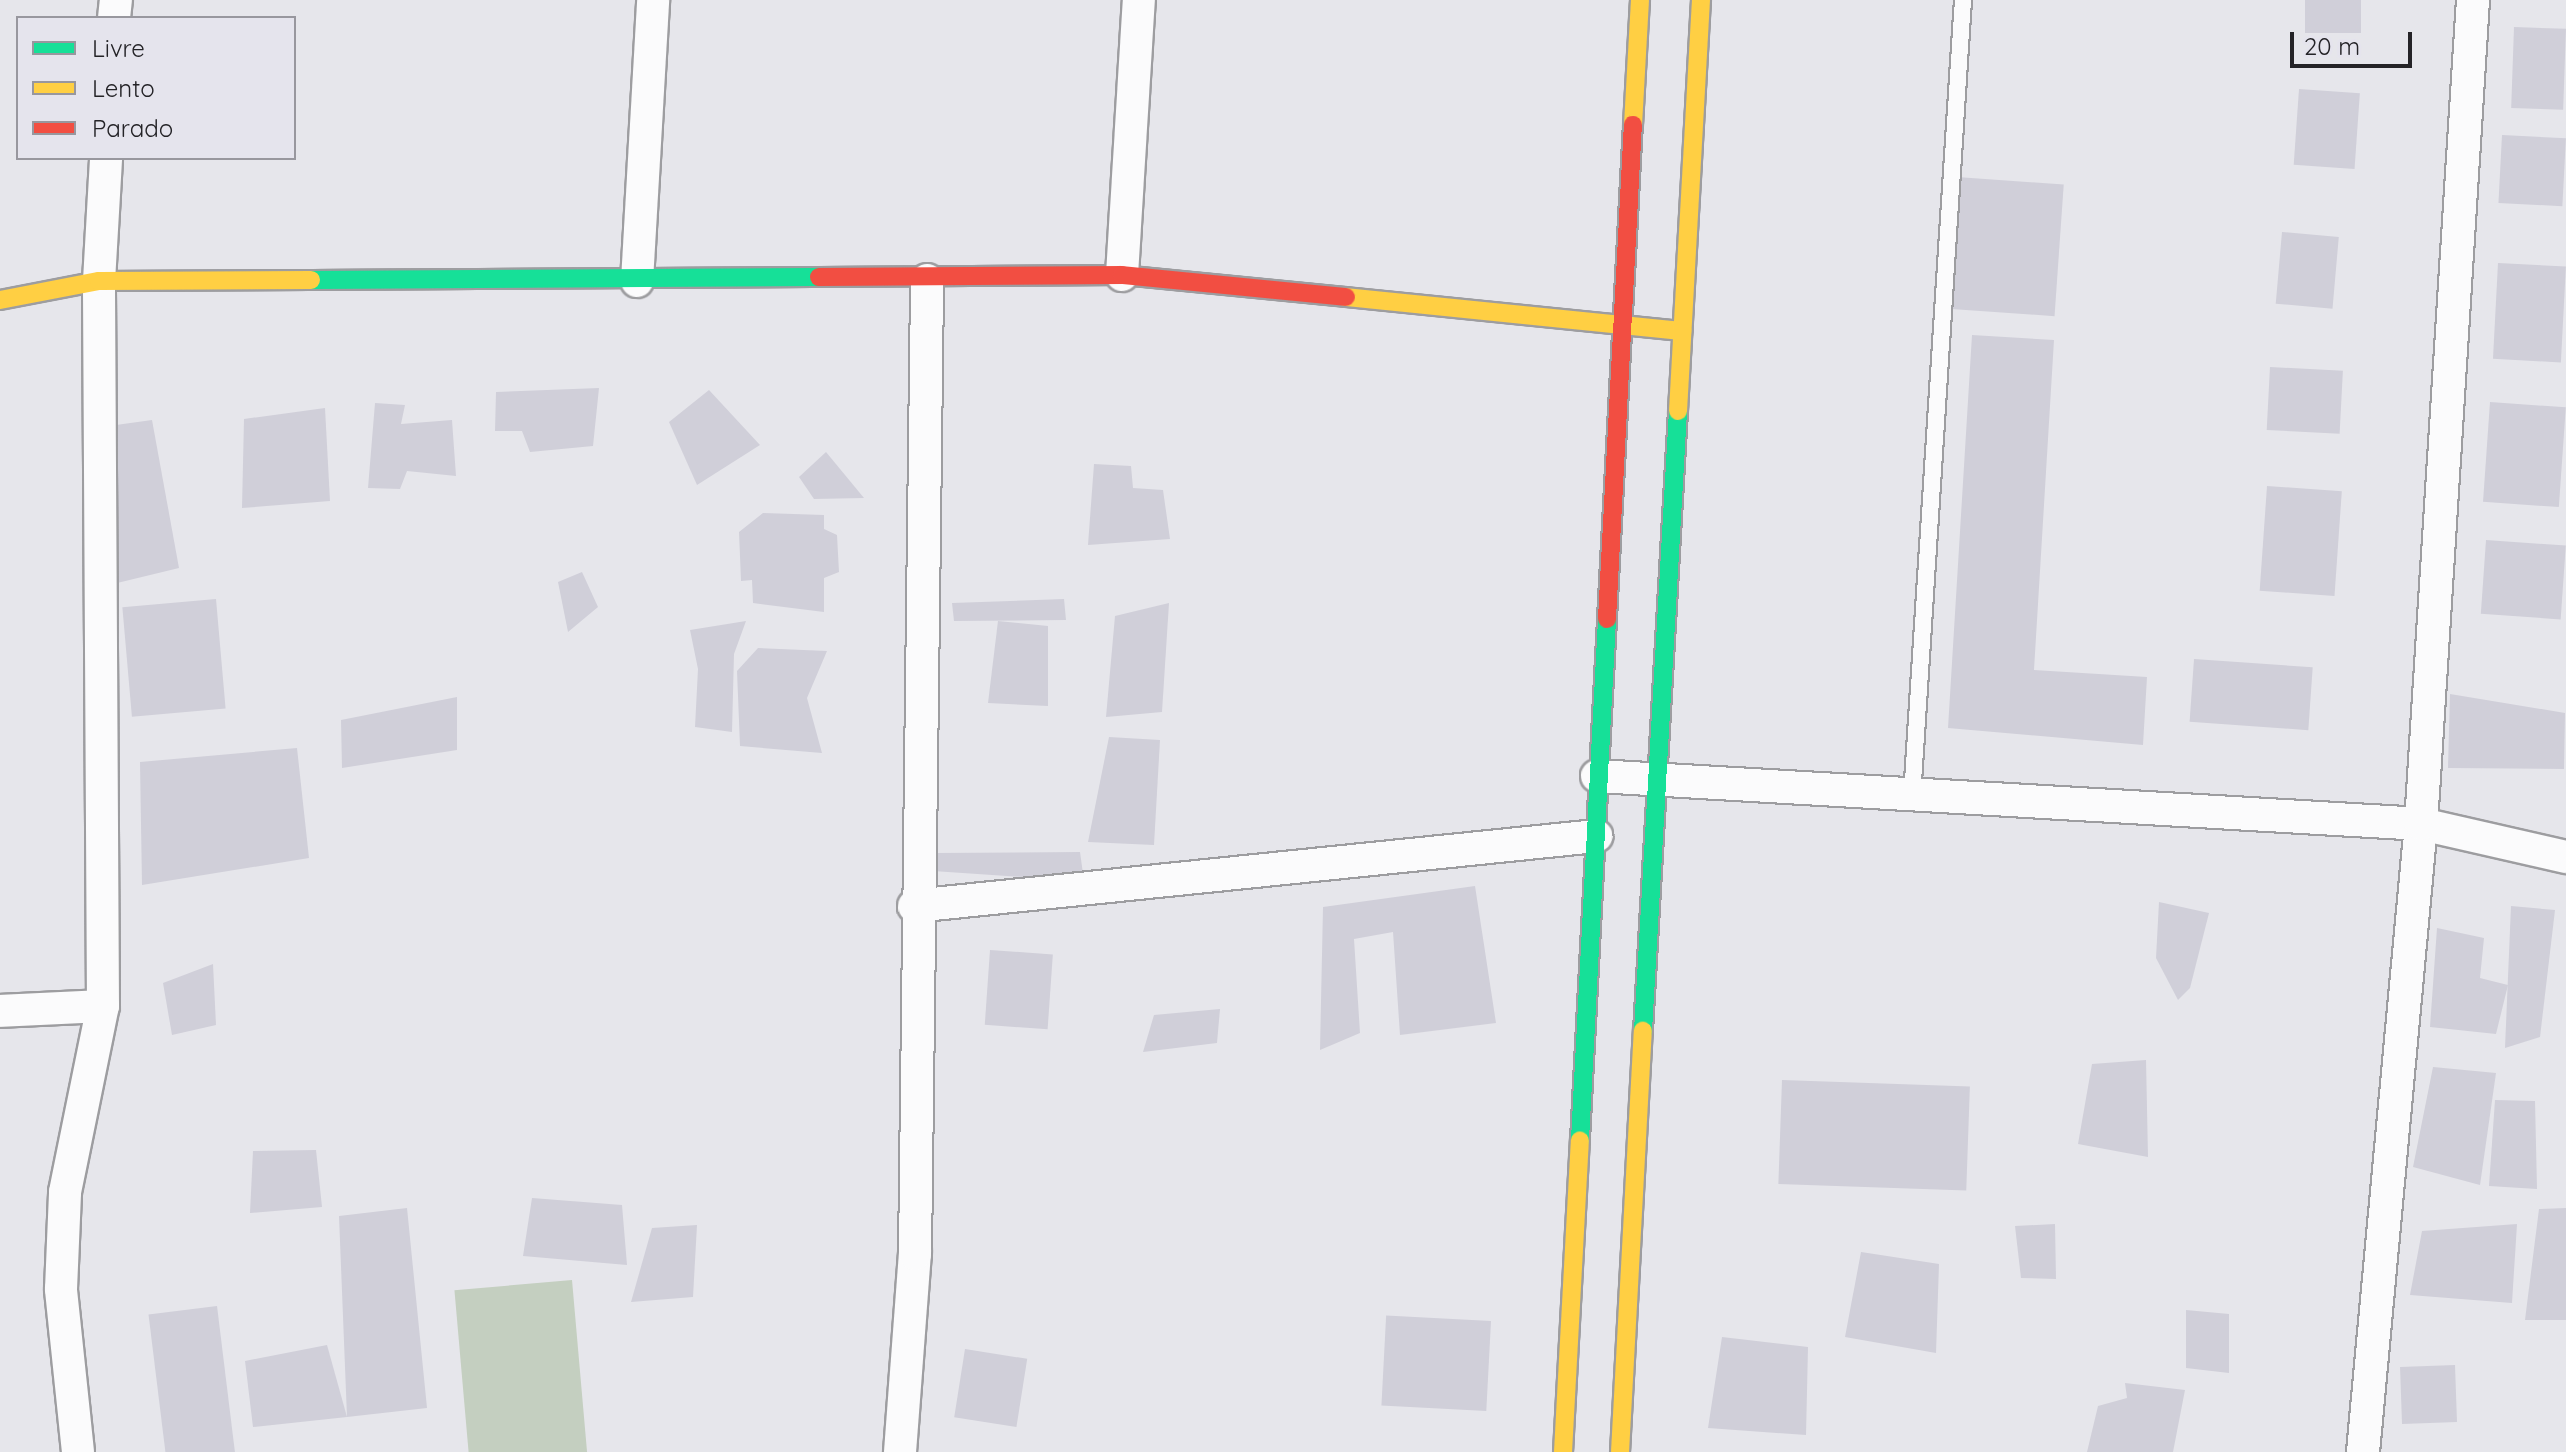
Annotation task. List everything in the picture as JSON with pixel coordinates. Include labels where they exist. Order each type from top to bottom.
[{"type":"street","points":[[637,281],[653,0]]},
{"type":"street","points":[[1122,275],[1139,0]]},
{"type":"street","points":[[1563,1452],[1640,0]]},
{"type":"street","points":[[1620,1452],[1701,0]]},
{"type":"street","points":[[2363,1452],[2421,824],[2473,0]]},
{"type":"street","points":[[78,1452],[61,1289],[65,1192],[103,1006],[99,281],[106,160]]},
{"type":"street","points":[[0,300],[99,281],[927,280],[1122,275],[1682,331]]},
{"type":"street","points":[[900,1452],[915,1254],[914,906],[927,280]]},
{"type":"street","points":[[1597,776],[1912,797],[2421,824],[2566,857]]},
{"type":"street","points":[[914,906],[1596,836]]},
{"type":"street","points":[[0,1011],[103,1006]]},
{"type":"lane","points":[[1912,797],[1963,0]]},
{"type":"green space","points":[[572,1280],[587,1452],[469,1452],[454,1290]]},
{"type":"building","points":[[2305,0],[2361,0],[2361,33],[2305,33]]},
{"type":"building","points":[[2514,27],[2566,29],[2563,110],[2511,108]]},
{"type":"building","points":[[2299,89],[2360,93],[2355,169],[2294,165]]},
{"type":"building","points":[[2502,135],[2566,138],[2562,206],[2498,203]]},
{"type":"building","points":[[1957,177],[2064,184],[2055,316],[1948,309]]},
{"type":"building","points":[[2282,232],[2339,237],[2333,309],[2276,304]]},
{"type":"building","points":[[2498,263],[2566,267],[2561,362],[2493,359]]},
{"type":"building","points":[[1972,335],[2054,340],[2034,670],[2147,677],[2143,745],[1948,728]]},
{"type":"building","points":[[2270,367],[2343,371],[2340,434],[2267,430]]},
{"type":"building","points":[[599,388],[593,446],[530,452],[522,431],[495,431],[496,392]]},
{"type":"building","points":[[709,390],[760,445],[697,485],[669,422]]},
{"type":"building","points":[[2490,402],[2566,407],[2559,507],[2483,502]]},
{"type":"building","points":[[375,403],[405,405],[401,424],[452,420],[456,476],[407,471],[400,489],[368,488]]},
{"type":"building","points":[[325,408],[330,501],[242,508],[244,419]]},
{"type":"building","points":[[152,420],[179,568],[113,584],[116,425]]},
{"type":"building","points":[[826,452],[864,498],[814,499],[799,477]]},
{"type":"building","points":[[1094,464],[1131,466],[1133,488],[1163,490],[1170,539],[1088,545]]},
{"type":"building","points":[[2267,486],[2342,491],[2334,596],[2260,591]]},
{"type":"building","points":[[763,513],[824,515],[824,529],[837,535],[839,572],[824,578],[824,612],[753,603],[752,580],[741,581],[739,532]]},
{"type":"building","points":[[2486,540],[2566,546],[2561,619],[2481,614]]},
{"type":"building","points":[[582,572],[598,607],[568,632],[558,582]]},
{"type":"building","points":[[216,599],[226,709],[132,717],[122,607]]},
{"type":"building","points":[[1064,599],[1066,620],[954,621],[952,603]]},
{"type":"building","points":[[1169,603],[1162,712],[1106,717],[1115,616]]},
{"type":"building","points":[[746,621],[734,654],[732,732],[695,727],[698,669],[690,630]]},
{"type":"building","points":[[998,621],[1048,626],[1048,706],[988,703]]},
{"type":"building","points":[[758,648],[827,651],[807,698],[822,753],[740,746],[737,671]]},
{"type":"building","points":[[2194,659],[2313,667],[2308,730],[2190,722]]},
{"type":"building","points":[[2450,694],[2565,713],[2564,769],[2448,768]]},
{"type":"building","points":[[457,697],[457,750],[342,768],[341,720]]},
{"type":"building","points":[[1109,737],[1160,740],[1154,845],[1088,842]]},
{"type":"building","points":[[297,748],[309,858],[142,885],[140,762]]},
{"type":"building","points":[[1080,852],[1084,881],[933,871],[935,853]]},
{"type":"building","points":[[1475,886],[1496,1023],[1400,1035],[1393,932],[1354,939],[1360,1033],[1320,1050],[1323,907]]},
{"type":"building","points":[[2159,902],[2209,913],[2190,988],[2178,1000],[2156,958]]},
{"type":"building","points":[[2511,906],[2555,910],[2540,1037],[2505,1048]]},
{"type":"building","points":[[2437,928],[2484,938],[2480,978],[2508,985],[2496,1034],[2430,1027]]},
{"type":"building","points":[[990,950],[1053,954],[1048,1029],[985,1025]]},
{"type":"building","points":[[213,964],[216,1025],[172,1035],[163,983]]},
{"type":"building","points":[[1220,1009],[1217,1043],[1143,1052],[1154,1015]]},
{"type":"building","points":[[2146,1060],[2148,1157],[2078,1144],[2092,1064]]},
{"type":"building","points":[[2433,1067],[2496,1073],[2480,1185],[2413,1167]]},
{"type":"building","points":[[1782,1080],[1970,1087],[1966,1190],[1778,1184]]},
{"type":"building","points":[[2495,1100],[2535,1101],[2537,1189],[2489,1186]]},
{"type":"building","points":[[316,1150],[322,1207],[250,1213],[253,1151]]},
{"type":"building","points":[[532,1198],[622,1205],[627,1265],[523,1256]]},
{"type":"building","points":[[407,1208],[427,1408],[347,1417],[339,1216]]},
{"type":"building","points":[[2566,1208],[2566,1320],[2525,1320],[2539,1209]]},
{"type":"building","points":[[2055,1224],[2056,1279],[2021,1278],[2015,1226]]},
{"type":"building","points":[[2517,1224],[2512,1303],[2410,1295],[2422,1231]]},
{"type":"building","points":[[697,1225],[693,1297],[631,1302],[652,1228]]},
{"type":"building","points":[[1861,1252],[1939,1264],[1936,1353],[1845,1337]]},
{"type":"building","points":[[217,1306],[235,1452],[165,1452],[149,1314]]},
{"type":"building","points":[[2186,1310],[2229,1314],[2229,1373],[2186,1368]]},
{"type":"building","points":[[1386,1316],[1491,1321],[1486,1411],[1381,1405]]},
{"type":"building","points":[[1722,1337],[1808,1347],[1806,1435],[1708,1428]]},
{"type":"building","points":[[327,1345],[347,1417],[253,1427],[245,1361]]},
{"type":"building","points":[[965,1349],[1027,1359],[1016,1427],[954,1417]]},
{"type":"building","points":[[2455,1365],[2457,1422],[2402,1424],[2400,1367]]},
{"type":"building","points":[[2125,1383],[2185,1390],[2173,1452],[2087,1452],[2098,1406],[2127,1398]]},
{"type":"traffic: fast","points":[[311,280],[819,277]]},
{"type":"traffic: fast","points":[[1643,1031],[1678,411]]},
{"type":"traffic: fast","points":[[1580,1140],[1607,619]]},
{"type":"traffic: slow","points":[[1633,125],[1640,0]]},
{"type":"traffic: slow","points":[[1678,411],[1701,0]]},
{"type":"traffic: slow","points":[[0,300],[99,281],[311,280]]},
{"type":"traffic: slow","points":[[1346,297],[1682,331]]},
{"type":"traffic: slow","points":[[1620,1452],[1643,1031]]},
{"type":"traffic: slow","points":[[1563,1452],[1580,1140]]},
{"type":"traffic: jam","points":[[1607,619],[1633,125]]},
{"type":"traffic: jam","points":[[819,277],[1122,275],[1346,297]]}]
